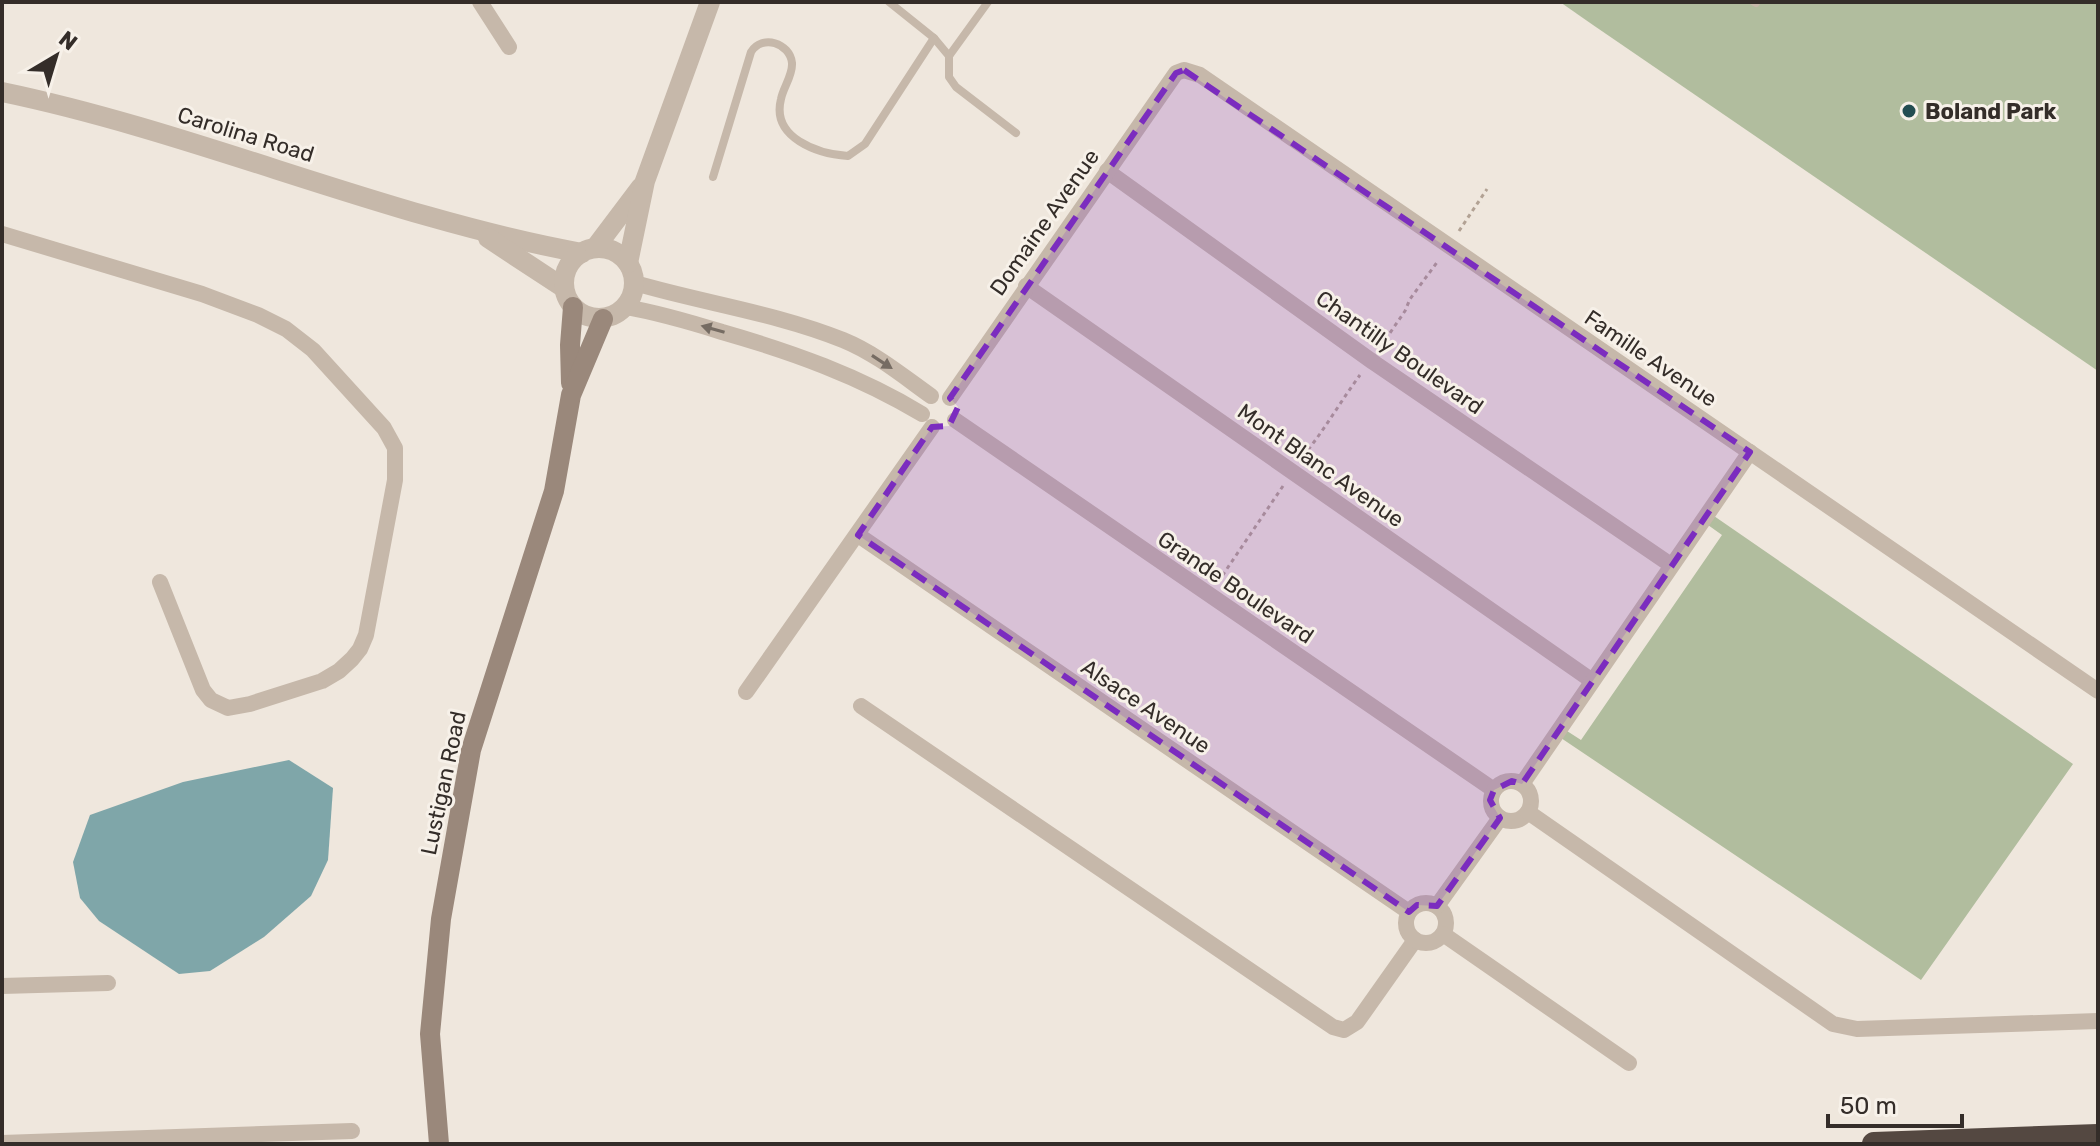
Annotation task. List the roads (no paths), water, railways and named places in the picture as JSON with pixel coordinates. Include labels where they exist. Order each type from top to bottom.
[{"type":"highway","points":[[1874,1144],[2098,1136]]},
{"type":"main road","name":"Lustigan Road","points":[[439,1144],[430,1034],[448,872],[471,750],[554,491],[571,395],[573,307]]},
{"type":"main road","name":"Lustigan Road","points":[[571,395],[603,319]]},
{"type":"street","points":[[480,2],[509,47]]},
{"type":"street","points":[[645,181],[589,250],[568,267],[564,288],[573,307],[592,318],[603,319],[615,315],[631,300],[631,273],[645,181],[710,2]]},
{"type":"street","name":"Famille Avenue","points":[[1176,73],[1184,70],[1200,75],[2098,691]]},
{"type":"street","name":"Domaine Avenue","points":[[950,398],[1176,73]]},
{"type":"street","name":"Carolina Road","points":[[2,92],[75,107],[474,230],[589,250]]},
{"type":"street","name":"Chantilly Boulevard","points":[[1107,171],[1371,360],[1671,565]]},
{"type":"street","name":"Carolina Road","points":[[474,230],[564,288]]},
{"type":"street","points":[[2,234],[202,294],[286,329],[313,350],[384,428],[395,448],[395,480],[366,635],[360,649],[339,671],[322,681],[235,708],[219,705],[203,690],[160,582]]},
{"type":"street","points":[[589,250],[614,251],[631,273],[850,344],[879,359],[931,396]]},
{"type":"street","name":"Mont Blanc Avenue","points":[[1026,286],[1591,680]]},
{"type":"street","points":[[626,307],[663,313],[839,371],[882,390],[927,420],[941,428],[955,420],[957,410],[944,394],[931,396],[924,404],[927,420],[858,535],[746,692]]},
{"type":"street","points":[[787,353],[797,325]]},
{"type":"street","points":[[839,371],[850,344]]},
{"type":"street","name":"Grande Boulevard","points":[[955,420],[1494,790]]},
{"type":"street","points":[[1522,784],[1750,452]]},
{"type":"street","name":"Alsace Avenue","points":[[858,535],[1409,912]]},
{"type":"street","points":[[861,706],[1333,1027],[1344,1030],[1357,1022],[1415,940]]},
{"type":"street","points":[[1512,781],[1522,784],[1529,792],[1531,802],[1528,812],[1520,819],[1509,821],[1500,818],[1490,800],[1494,790],[1502,783],[1512,781]]},
{"type":"street","points":[[1528,812],[1833,1024],[1857,1029],[2098,1021]]},
{"type":"street","points":[[1437,906],[1500,818]]},
{"type":"street","points":[[1427,903],[1437,906],[1444,914],[1446,925],[1443,934],[1435,941],[1425,943],[1415,940],[1407,932],[1405,922],[1409,912],[1417,905],[1427,903]]},
{"type":"street","points":[[1443,934],[1629,1063]]},
{"type":"street","points":[[2,986],[108,983]]},
{"type":"street","points":[[2,1143],[352,1131]]},
{"type":"lane","points":[[889,2],[934,38],[949,56]]},
{"type":"lane","points":[[988,2],[949,56],[949,77],[956,87],[1016,133]]},
{"type":"lane","points":[[713,177],[755,45],[762,41],[772,42],[791,58],[793,66],[779,110],[784,127],[792,137],[814,149],[848,156],[865,144],[934,38]]},
{"type":"water","points":[[289,760],[333,788],[328,860],[311,896],[264,937],[210,971],[179,974],[99,921],[80,898],[73,862],[90,815],[183,782]]},
{"type":"place","name":"Boland Park","points":[[1909,111]]}]
